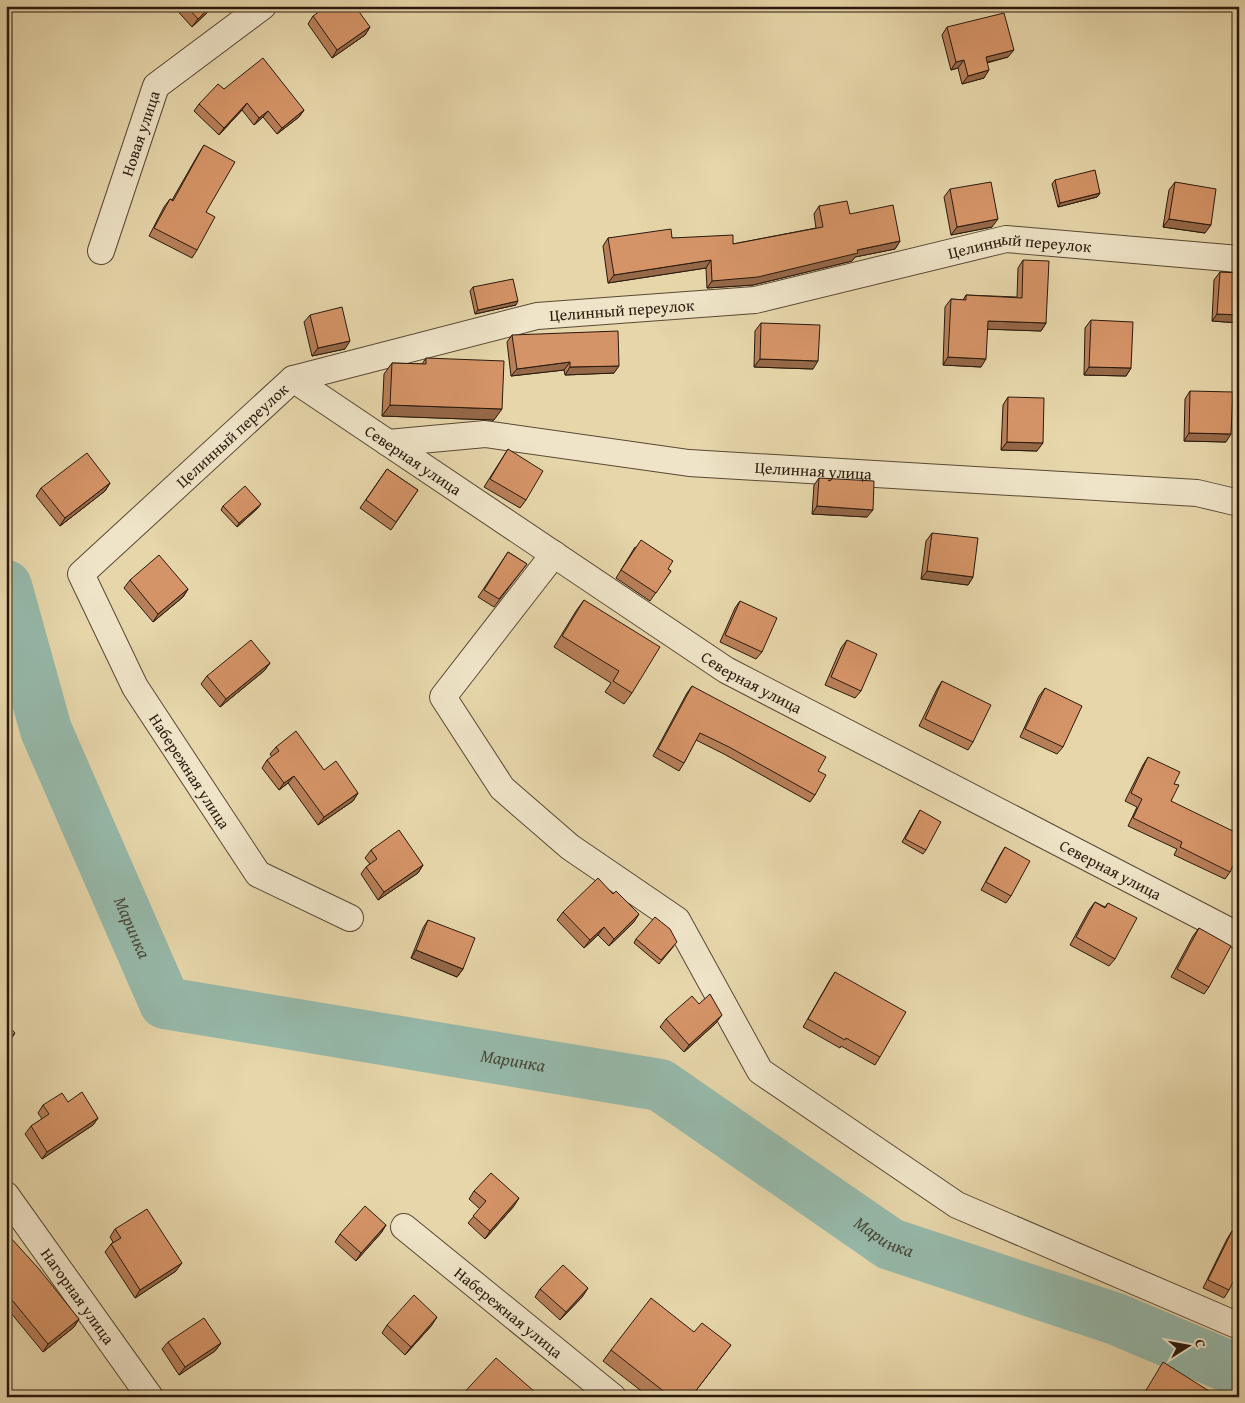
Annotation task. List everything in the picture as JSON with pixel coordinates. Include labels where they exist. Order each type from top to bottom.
[{"type":"street","name":"Новая улица","points":[[101,251],[156,86],[263,6]]},
{"type":"street","name":"Целинный переулок","points":[[81,574],[293,379],[537,316],[755,300],[1006,239],[1239,259]]},
{"type":"street","name":"Северная улица","points":[[293,379],[726,670],[1239,936]]},
{"type":"street","name":"Целинная улица","points":[[388,443],[485,434],[689,463],[1197,493],[1239,503]]},
{"type":"street","points":[[554,554],[443,697],[502,788],[570,847],[677,920],[760,1071],[957,1205],[1239,1326]]},
{"type":"street","name":"Набережная улица","points":[[81,574],[134,687],[258,874],[350,918]]},
{"type":"street","name":"Нагорная улица","points":[[6,1195],[150,1397]]},
{"type":"street","name":"Набережная улица","points":[[404,1227],[613,1397]]},
{"type":"building","points":[[186,6],[211,6],[198,19]]},
{"type":"building","points":[[327,6],[355,6],[370,27],[337,50],[313,16]]},
{"type":"building","points":[[1004,13],[1014,50],[986,57],[989,70],[968,76],[964,60],[956,62],[947,27]]},
{"type":"building","points":[[263,58],[304,110],[282,128],[268,111],[259,118],[247,103],[224,128],[199,104],[218,84],[224,89]]},
{"type":"building","points":[[204,145],[235,162],[206,212],[215,217],[197,250],[154,228],[170,199],[173,201]]},
{"type":"building","points":[[1095,170],[1100,193],[1060,203],[1055,180]]},
{"type":"building","points":[[991,182],[998,219],[957,227],[950,189]]},
{"type":"building","points":[[1175,182],[1216,189],[1211,225],[1169,219]]},
{"type":"building","points":[[847,201],[850,214],[893,205],[900,241],[857,250],[858,253],[758,277],[712,281],[711,260],[614,275],[608,238],[671,229],[672,238],[733,235],[733,244],[823,227],[819,206]]},
{"type":"building","points":[[1023,260],[1049,261],[1046,323],[988,321],[986,359],[948,357],[951,299],[966,300],[966,295],[1022,298]]},
{"type":"building","points":[[1220,272],[1239,273],[1239,315],[1217,314]]},
{"type":"building","points":[[513,279],[518,301],[478,310],[473,287]]},
{"type":"building","points":[[342,307],[350,341],[318,348],[310,315]]},
{"type":"building","points":[[1091,320],[1133,322],[1131,368],[1089,367]]},
{"type":"building","points":[[761,323],[820,325],[818,361],[760,359]]},
{"type":"building","points":[[618,331],[619,366],[570,367],[570,362],[517,369],[512,335]]},
{"type":"building","points":[[426,358],[504,361],[502,409],[390,405],[392,363],[426,364]]},
{"type":"building","points":[[1190,391],[1233,392],[1231,434],[1189,433]]},
{"type":"building","points":[[1008,397],[1044,398],[1043,443],[1007,442]]},
{"type":"building","points":[[508,449],[543,471],[526,500],[490,479]]},
{"type":"building","points":[[87,453],[110,483],[65,518],[41,488]]},
{"type":"building","points":[[387,469],[418,490],[396,522],[366,500]]},
{"type":"building","points":[[819,478],[874,481],[873,510],[817,506]]},
{"type":"building","points":[[245,486],[261,504],[239,523],[223,506]]},
{"type":"building","points":[[932,533],[978,538],[973,577],[927,571]]},
{"type":"building","points":[[641,540],[673,561],[668,569],[671,571],[656,593],[621,570]]},
{"type":"building","points":[[508,552],[527,564],[499,599],[484,590]]},
{"type":"building","points":[[159,555],[188,589],[158,614],[130,580]]},
{"type":"building","points":[[584,600],[660,647],[632,693],[613,681],[619,671],[562,636]]},
{"type":"building","points":[[740,601],[777,618],[762,652],[725,635]]},
{"type":"building","points":[[251,640],[270,663],[226,699],[207,676]]},
{"type":"building","points":[[847,640],[877,654],[861,691],[831,677]]},
{"type":"building","points":[[942,681],[991,705],[973,742],[925,719]]},
{"type":"building","points":[[692,686],[826,757],[818,771],[826,775],[815,795],[700,733],[684,763],[658,749]]},
{"type":"building","points":[[1045,688],[1082,706],[1063,747],[1025,729]]},
{"type":"building","points":[[296,731],[324,770],[336,761],[358,793],[324,817],[294,776],[284,783],[267,760],[279,751],[276,747]]},
{"type":"building","points":[[1148,757],[1180,772],[1174,784],[1179,785],[1171,801],[1239,834],[1239,854],[1230,872],[1180,847],[1182,842],[1133,818],[1142,799],[1131,793]]},
{"type":"building","points":[[920,810],[941,822],[926,850],[905,839]]},
{"type":"building","points":[[399,830],[423,865],[384,892],[366,867],[377,859],[371,850]]},
{"type":"building","points":[[1005,847],[1030,861],[1011,896],[986,882]]},
{"type":"building","points":[[598,878],[613,894],[616,891],[639,914],[614,939],[604,927],[590,940],[563,912]]},
{"type":"building","points":[[1095,902],[1105,908],[1108,903],[1137,918],[1115,959],[1076,937]]},
{"type":"building","points":[[655,917],[670,929],[677,942],[661,960],[636,939]]},
{"type":"building","points":[[428,920],[475,938],[463,969],[416,950]]},
{"type":"building","points":[[1199,928],[1231,946],[1209,987],[1177,969]]},
{"type":"building","points":[[835,972],[906,1012],[880,1057],[808,1019]]},
{"type":"building","points":[[710,994],[722,1015],[689,1045],[666,1019],[692,996],[699,1004]]},
{"type":"building","points":[[6,1023],[15,1033],[6,1040]]},
{"type":"building","points":[[82,1092],[98,1118],[47,1152],[31,1126],[49,1114],[43,1105],[62,1093],[68,1102]]},
{"type":"building","points":[[491,1173],[519,1198],[490,1231],[473,1216],[486,1201],[474,1191]]},
{"type":"building","points":[[365,1206],[386,1225],[361,1253],[340,1234]]},
{"type":"building","points":[[147,1209],[182,1263],[140,1290],[111,1244],[121,1238],[115,1229]]},
{"type":"building","points":[[1232,1231],[1239,1234],[1239,1270],[1229,1290],[1208,1280]]},
{"type":"building","points":[[10,1237],[39,1269],[79,1319],[48,1344],[8,1295],[6,1296],[6,1240]]},
{"type":"building","points":[[563,1265],[588,1288],[566,1312],[540,1289]]},
{"type":"building","points":[[414,1295],[437,1317],[411,1347],[387,1325]]},
{"type":"building","points":[[651,1298],[694,1332],[702,1323],[731,1345],[691,1397],[671,1397],[611,1350]]},
{"type":"building","points":[[204,1318],[221,1343],[185,1367],[168,1342]]},
{"type":"building","points":[[496,1358],[535,1392],[531,1397],[461,1396]]},
{"type":"building","points":[[1163,1362],[1209,1391],[1206,1397],[1142,1397]]},
{"type":"waterway","name":"Маринка","points":[[6,586],[46,730],[165,1003],[660,1085],[890,1244],[1116,1319],[1239,1371]]}]
